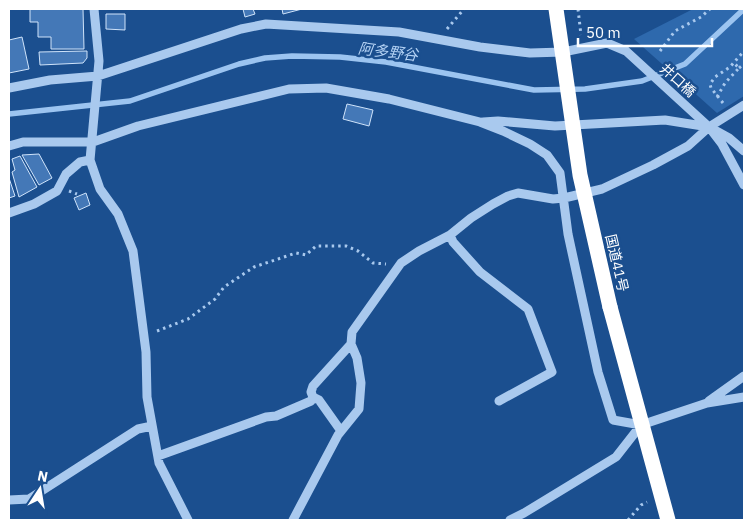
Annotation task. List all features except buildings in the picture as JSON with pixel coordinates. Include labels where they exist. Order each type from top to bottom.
[{"type":"highway","name":"国道41号","points":[[556,9],[580,175],[610,307],[668,520]]},
{"type":"street","points":[[94,9],[100,61],[90,160],[100,189],[118,214],[133,251],[146,352],[147,397],[159,463],[184,518]]},
{"type":"street","points":[[9,88],[50,80],[98,76],[241,28],[266,24],[399,32],[530,54],[563,52],[585,48]]},
{"type":"street","name":"井口橋","points":[[585,48],[607,43],[626,51],[709,127]]},
{"type":"street","points":[[9,146],[23,142],[93,142],[138,126],[289,89],[326,88],[389,99],[480,122],[530,144],[547,155],[560,173],[568,234],[596,363],[613,420],[641,425],[707,403],[744,397]]},
{"type":"street","points":[[293,520],[341,431],[359,409],[361,383],[357,358],[351,344],[352,332],[401,263],[450,235],[471,218],[508,196],[518,193],[553,199],[564,198],[602,188],[653,165],[688,146],[709,127],[744,105]]},
{"type":"street","points":[[480,122],[498,121],[555,126],[665,120],[709,127],[730,138],[744,151]]},
{"type":"street","points":[[709,127],[722,144],[744,185]]},
{"type":"street","points":[[9,213],[34,204],[56,191],[66,174],[80,162],[90,160]]},
{"type":"street","points":[[450,235],[453,242],[480,272],[528,309],[552,372],[499,400]]},
{"type":"street","points":[[341,431],[311,392],[313,386],[351,344]]},
{"type":"street","points":[[707,403],[744,376]]},
{"type":"street","points":[[158,456],[266,417],[276,416],[311,400],[313,397]]},
{"type":"street","points":[[510,520],[616,457],[641,425]]},
{"type":"street","points":[[9,500],[29,499],[138,429],[152,426]]},
{"type":"path","points":[[444,33],[464,9]]},
{"type":"path","points":[[578,9],[581,38],[585,48]]},
{"type":"path","points":[[660,51],[675,31],[702,17],[710,9]]},
{"type":"path","points":[[723,102],[717,97],[710,84],[715,77],[734,63],[744,51]]},
{"type":"path","points":[[734,63],[739,68]]},
{"type":"path","points":[[717,97],[726,83],[744,64]]},
{"type":"path","points":[[144,332],[159,330],[188,319],[215,299],[224,287],[254,267],[296,253],[306,255],[316,246],[346,246],[358,251],[373,263],[389,265],[397,269]]},
{"type":"path","points":[[628,520],[641,505],[661,496]]},
{"type":"shaded area","points":[[693,9],[744,9],[744,96],[717,113],[634,39]]},
{"type":"waterway","name":"阿多野谷","points":[[9,114],[130,101],[239,64],[265,58],[292,56],[340,57],[386,62],[534,90],[585,89],[642,81],[685,64],[744,9]]}]
